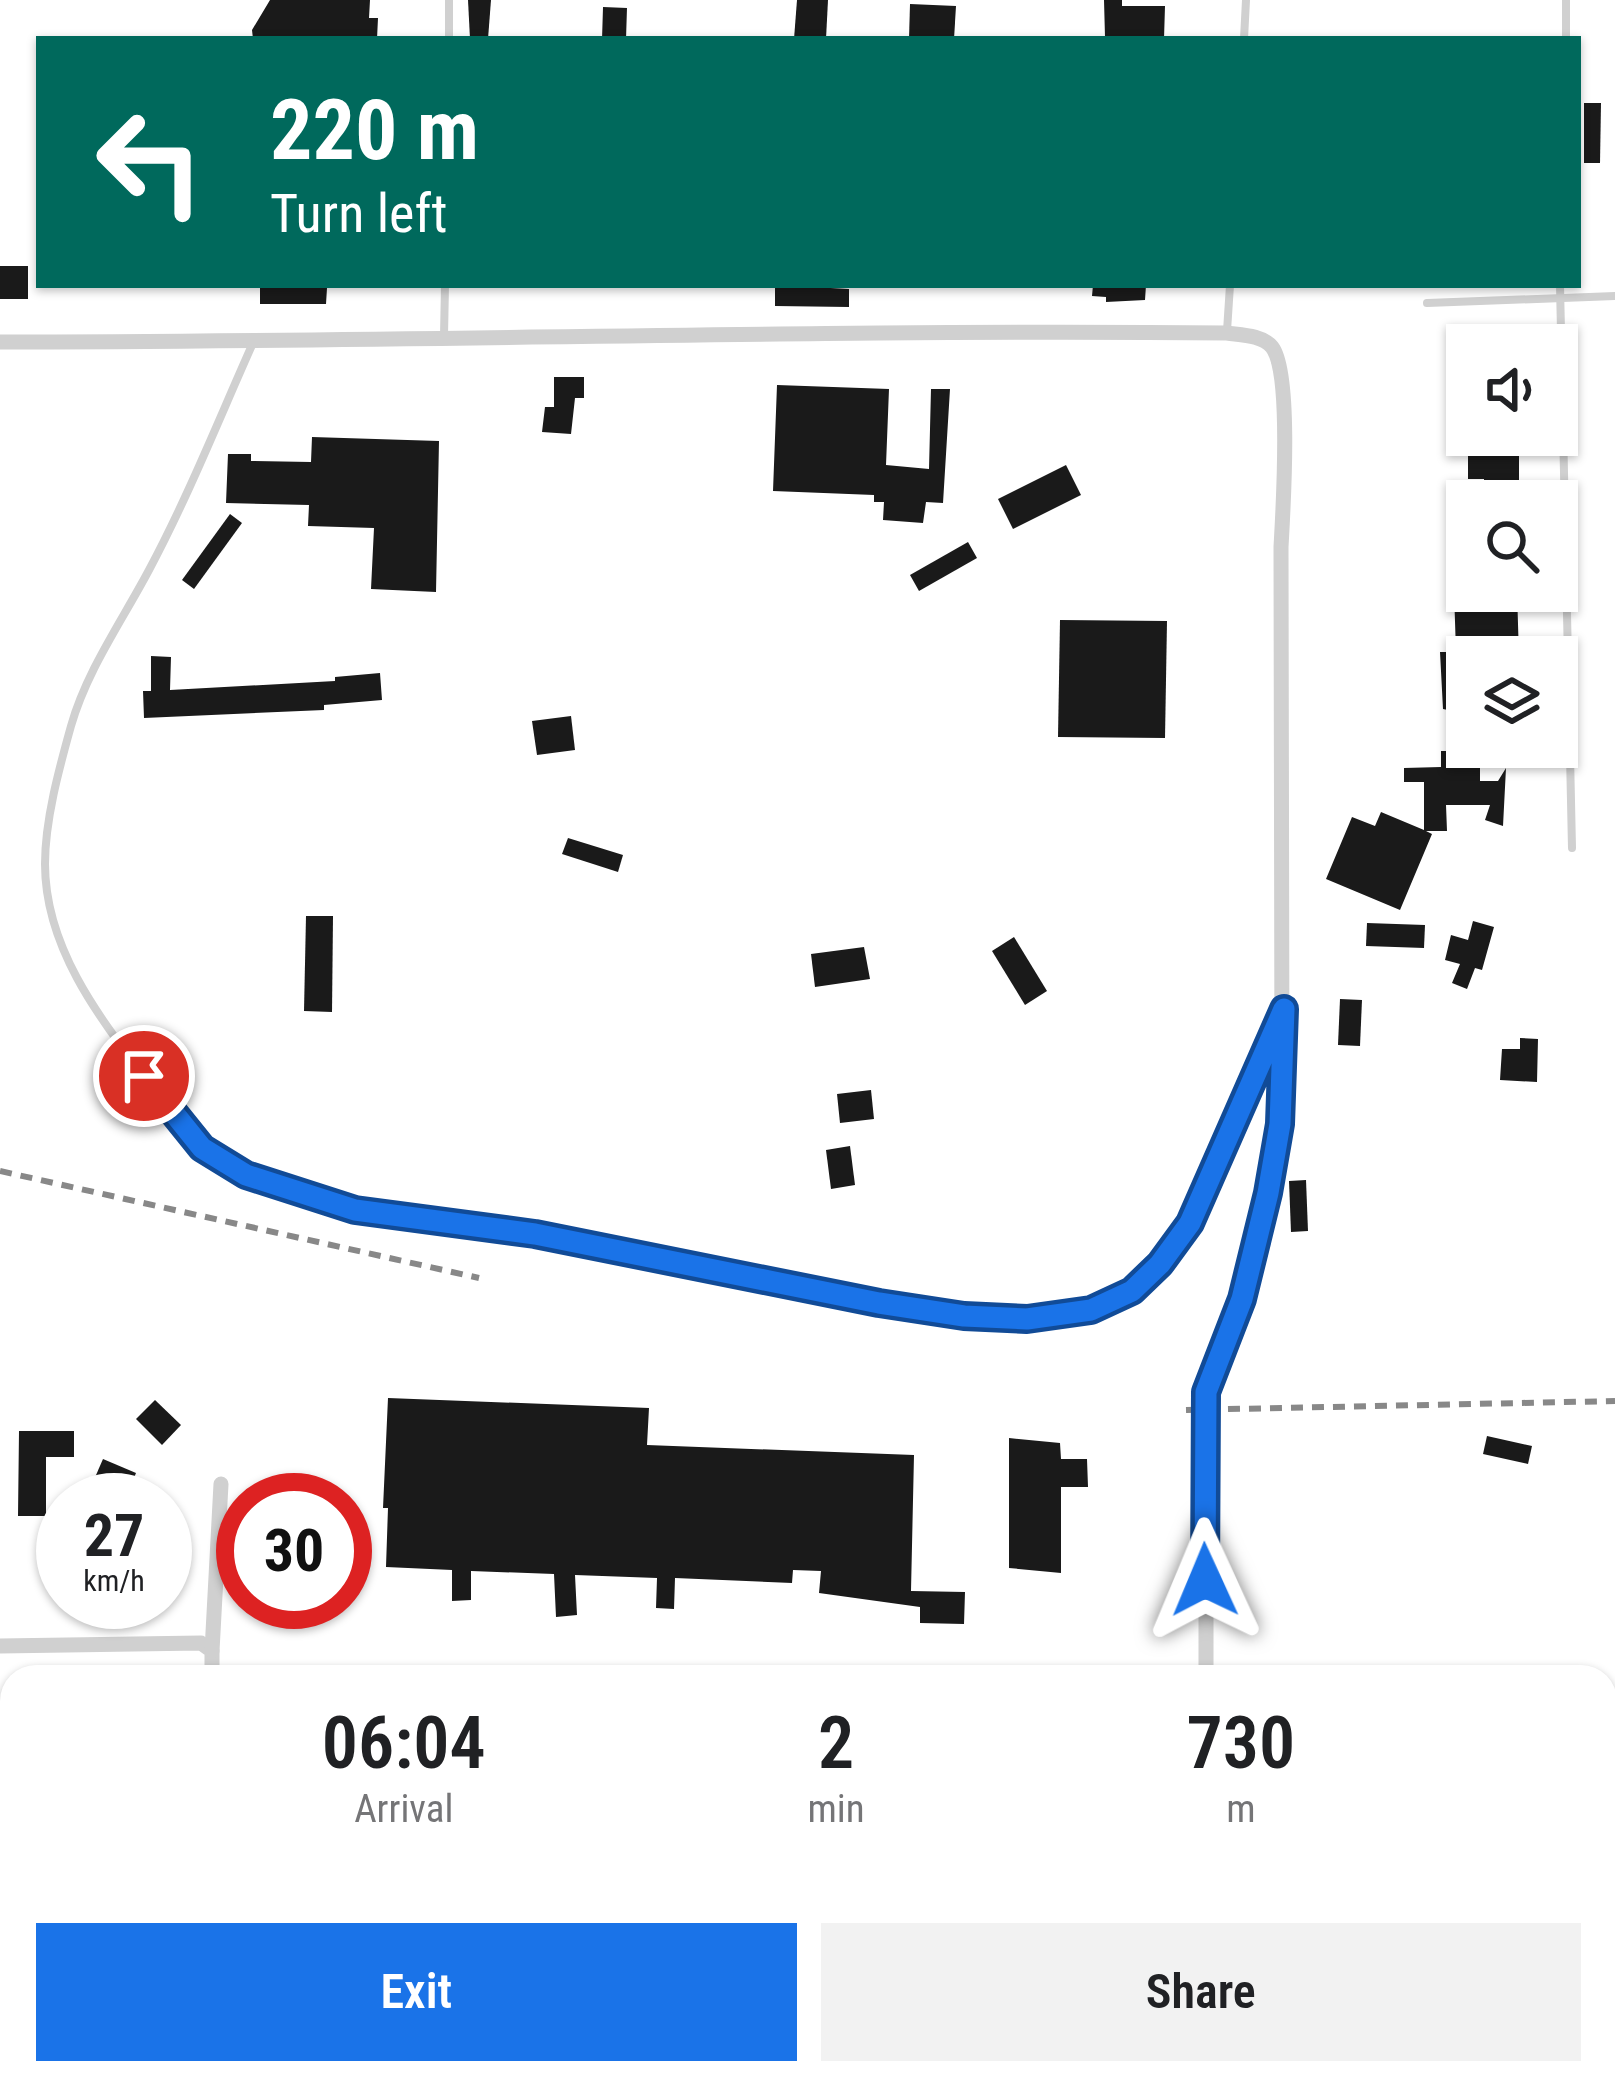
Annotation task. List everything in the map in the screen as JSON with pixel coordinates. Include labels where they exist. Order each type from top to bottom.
[{"type":"street","points":[[0,342],[943,330],[1227,332],[1262,339],[1273,348],[1279,364],[1286,461],[1281,547],[1284,1009],[1280,1124],[1242,1299],[1206,1392],[1207,1665]]},
{"type":"street","points":[[212,1665],[216,1577]]},
{"type":"street","points":[[0,1646],[201,1643],[212,1651]]},
{"type":"lane","points":[[449,0],[449,36]]},
{"type":"lane","points":[[1244,36],[1246,0]]},
{"type":"lane","points":[[1565,36],[1566,0]]},
{"type":"lane","points":[[444,336],[445,288]]},
{"type":"lane","points":[[1227,332],[1230,288]]},
{"type":"lane","points":[[1560,288],[1573,848]]},
{"type":"lane","points":[[1427,303],[1615,296]]},
{"type":"lane","points":[[254,342],[149,569],[110,638],[72,721],[45,865],[55,928],[71,970],[115,1039],[202,1148],[246,1175],[355,1210],[535,1234],[832,1295],[964,1316],[1027,1319],[1091,1310],[1132,1291],[1160,1264],[1190,1223],[1284,1009]]},
{"type":"building","points":[[270,0],[370,0],[369,18],[378,18],[377,36],[253,36]]},
{"type":"building","points":[[468,0],[491,0],[488,36],[470,36]]},
{"type":"building","points":[[797,0],[828,0],[826,36],[794,36]]},
{"type":"building","points":[[1104,0],[1122,0],[1122,6],[1165,6],[1164,36],[1105,36]]},
{"type":"building","points":[[910,4],[956,6],[954,36],[909,36]]},
{"type":"building","points":[[603,7],[627,8],[626,36],[602,36]]},
{"type":"building","points":[[1584,103],[1601,103],[1600,163],[1584,163]]},
{"type":"building","points":[[0,266],[28,266],[28,299],[0,299]]},
{"type":"building","points":[[260,288],[327,288],[326,304],[260,304]]},
{"type":"building","points":[[775,288],[849,289],[849,307],[775,306]]},
{"type":"building","points":[[1093,288],[1146,288],[1145,300],[1106,302],[1106,297],[1092,296]]},
{"type":"building","points":[[554,377],[584,377],[584,398],[575,398],[571,434],[542,432],[545,407],[554,407]]},
{"type":"building","points":[[777,385],[889,389],[886,465],[929,469],[931,389],[950,389],[943,503],[926,502],[923,523],[883,520],[884,502],[874,502],[874,495],[773,491]]},
{"type":"building","points":[[312,437],[439,441],[436,592],[371,589],[374,528],[308,526],[309,505],[226,503],[228,454],[251,454],[251,461],[311,462]]},
{"type":"building","points":[[1468,456],[1519,456],[1519,480],[1468,479]]},
{"type":"building","points":[[1066,465],[1081,495],[1013,529],[998,499]]},
{"type":"building","points":[[230,514],[242,523],[194,589],[182,580]]},
{"type":"building","points":[[968,542],[977,558],[919,591],[910,575]]},
{"type":"building","points":[[1455,612],[1518,612],[1518,636],[1455,636]]},
{"type":"building","points":[[1060,620],[1167,621],[1165,738],[1058,737]]},
{"type":"building","points":[[1440,652],[1446,652],[1446,710],[1443,709]]},
{"type":"building","points":[[151,656],[171,657],[170,690],[335,681],[335,677],[380,673],[382,700],[324,705],[324,710],[144,718],[143,691],[151,691]]},
{"type":"building","points":[[571,716],[575,750],[537,755],[532,721]]},
{"type":"building","points":[[1441,751],[1446,751],[1446,768],[1480,768],[1480,781],[1498,781],[1506,768],[1503,826],[1485,820],[1490,805],[1446,805],[1447,831],[1426,831],[1432,834],[1400,910],[1326,879],[1352,817],[1375,826],[1381,812],[1424,830],[1424,782],[1404,782],[1404,768],[1441,767]]},
{"type":"building","points":[[568,838],[623,855],[618,872],[562,854]]},
{"type":"building","points":[[306,916],[333,916],[332,1012],[304,1011]]},
{"type":"building","points":[[1473,921],[1494,927],[1482,970],[1475,968],[1467,989],[1452,983],[1460,964],[1445,960],[1451,935],[1468,940]]},
{"type":"building","points":[[1367,923],[1425,925],[1424,948],[1366,946]]},
{"type":"building","points":[[1014,937],[1047,991],[1025,1005],[992,951]]},
{"type":"building","points":[[864,947],[870,979],[815,987],[811,954]]},
{"type":"building","points":[[1340,999],[1362,1000],[1360,1046],[1338,1045]]},
{"type":"building","points":[[1520,1038],[1538,1039],[1537,1082],[1500,1080],[1502,1049],[1520,1049]]},
{"type":"building","points":[[871,1090],[874,1119],[840,1123],[837,1094]]},
{"type":"building","points":[[850,1146],[855,1185],[831,1189],[826,1150]]},
{"type":"building","points":[[1306,1180],[1308,1231],[1291,1232],[1289,1181]]},
{"type":"building","points":[[388,1398],[649,1408],[647,1445],[914,1455],[911,1591],[965,1592],[964,1624],[920,1623],[920,1607],[819,1593],[821,1571],[793,1570],[792,1583],[675,1578],[674,1609],[656,1608],[657,1578],[575,1575],[577,1615],[556,1617],[554,1574],[471,1571],[471,1600],[452,1601],[452,1570],[386,1567],[388,1508],[383,1508]]},
{"type":"building","points":[[155,1400],[181,1425],[162,1445],[136,1419]]},
{"type":"building","points":[[19,1431],[74,1431],[74,1457],[46,1457],[46,1473],[36,1473],[36,1516],[18,1516]]},
{"type":"building","points":[[1487,1436],[1532,1446],[1528,1464],[1483,1454]]},
{"type":"building","points":[[1009,1438],[1060,1443],[1061,1459],[1087,1459],[1088,1487],[1061,1487],[1061,1573],[1009,1568]]},
{"type":"building","points":[[103,1459],[136,1473],[97,1473]]},
{"type":"railway","points":[[0,1171],[479,1278]]},
{"type":"railway","points":[[1186,1410],[1615,1401]]},
{"type":"route","points":[[144,1076],[202,1148],[246,1175],[355,1210],[535,1234],[879,1303],[964,1316],[1027,1319],[1091,1310],[1132,1291],[1160,1264],[1190,1223],[1284,1009],[1280,1124],[1268,1193],[1242,1299],[1206,1392],[1205,1580]]}]
